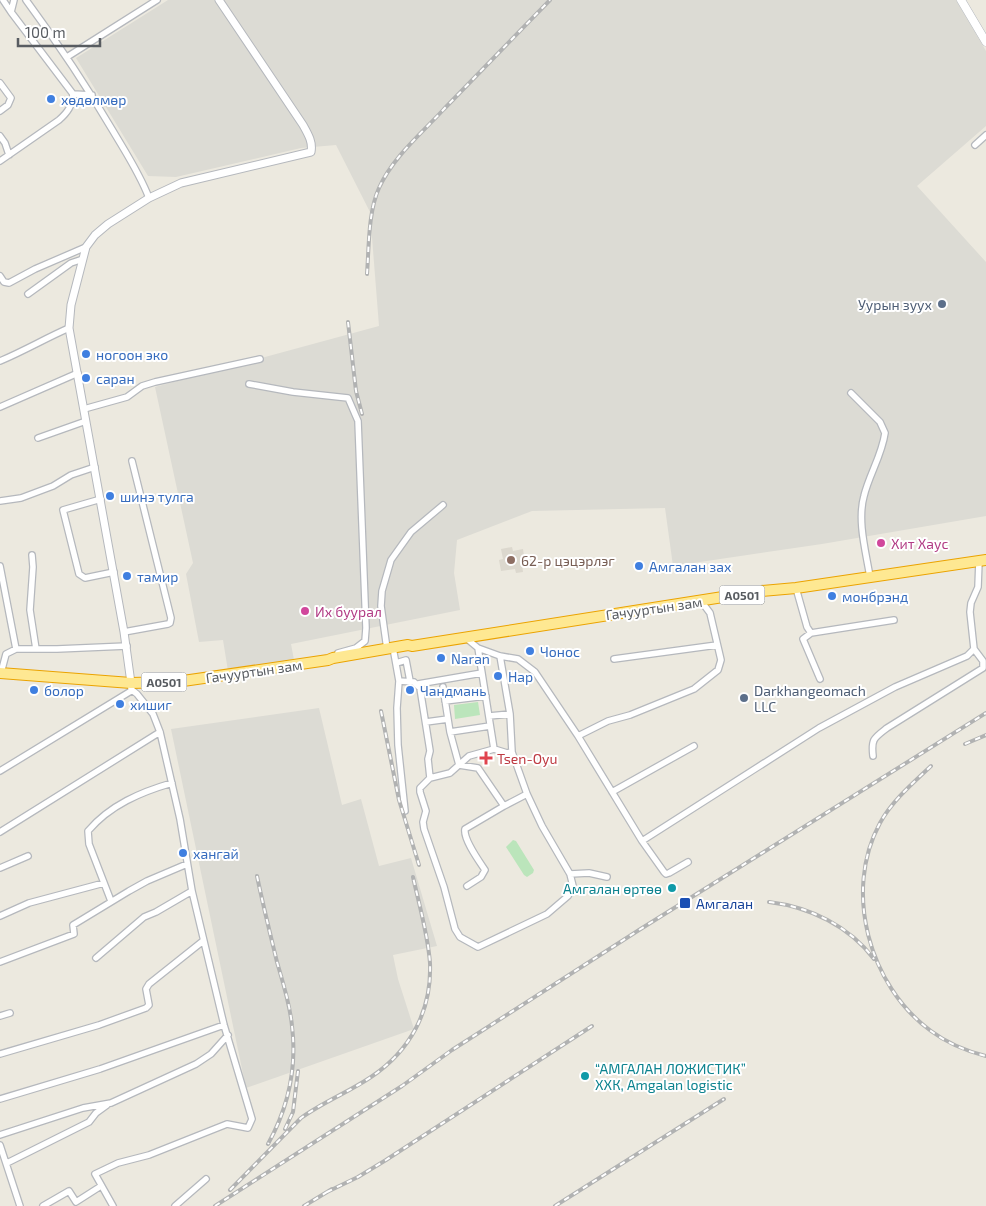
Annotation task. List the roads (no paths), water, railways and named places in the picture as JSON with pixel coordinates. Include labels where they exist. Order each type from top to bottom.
[{"type":"highway","name":"Гачууртын зам","points":[[1,673],[131,687],[183,681],[327,658],[392,655],[408,645],[466,638],[761,591],[796,588],[983,560]]},
{"type":"main road","points":[[961,0],[986,42]]},
{"type":"street","points":[[3,0],[76,94],[92,95]]},
{"type":"street","points":[[12,12],[14,0]]},
{"type":"street","points":[[26,0],[92,95],[142,179],[149,198]]},
{"type":"street","points":[[67,57],[157,0]]},
{"type":"street","points":[[113,1206],[95,1174],[118,1163],[148,1155],[227,1124],[248,1128],[252,1119],[224,1025],[203,941],[160,732],[152,714],[131,687],[127,646],[70,328],[71,305],[82,258],[86,247],[95,235],[149,198],[181,183],[311,152],[310,138],[303,125],[219,0]]},
{"type":"street","points":[[0,161],[64,116],[83,81]]},
{"type":"street","points":[[0,84],[11,98],[8,105],[0,112]]},
{"type":"street","points":[[976,145],[986,135]]},
{"type":"street","points":[[0,136],[5,143],[9,155]]},
{"type":"street","points":[[0,276],[4,282],[10,283],[86,247]]},
{"type":"street","points":[[28,294],[82,258]]},
{"type":"street","points":[[0,361],[70,328]]},
{"type":"street","points":[[84,409],[127,397],[142,386],[155,382],[260,359]]},
{"type":"street","points":[[0,407],[78,373]]},
{"type":"street","points":[[249,384],[293,392],[348,398],[358,421],[366,635],[365,642],[356,648],[327,658]]},
{"type":"street","points":[[851,393],[880,422],[885,433],[863,498],[862,511],[870,577]]},
{"type":"street","points":[[38,438],[86,421]]},
{"type":"street","points":[[124,632],[168,624],[171,618],[132,460]]},
{"type":"street","points":[[0,501],[29,495],[53,486],[71,475],[95,467]]},
{"type":"street","points":[[101,499],[63,510],[81,577],[85,578],[114,572]]},
{"type":"street","points":[[405,811],[398,745],[397,708],[399,681],[381,606],[382,590],[391,560],[411,532],[443,505]]},
{"type":"street","points":[[32,555],[30,610],[36,649]]},
{"type":"street","points":[[873,756],[872,745],[874,738],[886,728],[983,668],[983,661],[974,649],[970,612],[978,587],[983,560]]},
{"type":"street","points":[[0,566],[16,649]]},
{"type":"street","points":[[796,588],[810,633]]},
{"type":"street","points":[[578,736],[608,721],[630,715],[694,689],[718,670],[721,660],[710,614],[701,602]]},
{"type":"street","points":[[820,679],[803,639],[810,633],[894,620]]},
{"type":"street","points":[[466,638],[478,648],[500,656],[518,659],[535,672],[578,736],[642,841],[666,874],[688,862]]},
{"type":"street","points":[[614,659],[717,645]]},
{"type":"street","points":[[1,673],[6,654],[16,649],[127,646]]},
{"type":"street","points":[[478,648],[494,749]]},
{"type":"street","points":[[642,841],[819,728],[895,687],[967,656],[974,649]]},
{"type":"street","points":[[392,655],[406,660],[410,681]]},
{"type":"street","points":[[500,656],[510,714],[512,752],[527,794],[542,826],[570,874],[573,886],[559,905],[547,914],[482,946],[474,946],[460,937],[455,929],[444,887],[424,829],[423,822],[426,811],[420,788],[430,778],[450,773],[468,756],[494,749],[507,753],[512,752]]},
{"type":"street","points":[[399,681],[410,681],[418,684],[482,673]]},
{"type":"street","points":[[418,684],[430,751],[428,759],[430,778]]},
{"type":"street","points":[[0,771],[131,687]]},
{"type":"street","points":[[443,687],[450,732],[459,765]]},
{"type":"street","points":[[445,701],[486,696]]},
{"type":"street","points":[[489,716],[510,714]]},
{"type":"street","points":[[426,722],[448,719]]},
{"type":"street","points":[[450,732],[490,726]]},
{"type":"street","points":[[0,832],[160,732]]},
{"type":"street","points":[[612,792],[694,746]]},
{"type":"street","points":[[459,765],[478,768],[504,806]]},
{"type":"street","points":[[111,901],[89,844],[88,831],[97,820],[122,803],[154,788],[172,783]]},
{"type":"street","points":[[467,886],[481,877],[485,870],[464,833],[465,829],[527,794]]},
{"type":"street","points":[[0,868],[28,856]]},
{"type":"street","points":[[0,962],[74,934],[74,925],[111,901],[147,881],[187,864]]},
{"type":"street","points":[[570,874],[589,873],[607,877]]},
{"type":"street","points":[[0,916],[29,903],[104,883]]},
{"type":"street","points":[[96,958],[140,920],[192,891]]},
{"type":"street","points":[[0,1054],[98,1025],[146,1008],[149,1005],[146,989],[149,984],[203,941]]},
{"type":"street","points":[[0,1016],[10,1013]]},
{"type":"street","points":[[0,1099],[100,1069],[224,1025]]},
{"type":"street","points":[[7,1164],[89,1122],[96,1113],[111,1103],[196,1064],[215,1050],[228,1035]]},
{"type":"street","points":[[0,1135],[83,1108],[111,1103]]},
{"type":"street","points":[[0,1145],[20,1206]]},
{"type":"street","points":[[175,1206],[206,1179]]},
{"type":"street","points":[[43,1206],[69,1191],[78,1204],[101,1186]]},
{"type":"railway","points":[[367,274],[370,230],[375,198],[392,166],[417,137],[550,0]]},
{"type":"railway","points":[[348,322],[356,391],[362,414]]},
{"type":"railway","points":[[381,711],[399,800],[419,865]]},
{"type":"railway","points":[[215,1206],[639,930],[986,713]]},
{"type":"railway","points":[[965,744],[986,735]]},
{"type":"railway","points":[[931,766],[890,807],[880,823],[869,850],[864,878],[864,907],[868,936],[878,963],[892,989],[909,1012],[931,1031],[950,1043],[986,1056]]},
{"type":"railway","points":[[257,876],[288,1002],[293,1041],[292,1072],[286,1102],[268,1144]]},
{"type":"railway","points":[[230,1190],[301,1118],[385,1067],[397,1055],[416,1028],[427,997],[430,981],[430,963],[413,877]]},
{"type":"railway","points":[[769,902],[799,908],[828,920],[853,937],[874,959]]},
{"type":"railway","points":[[327,1192],[358,1177],[386,1160],[592,1026]]},
{"type":"railway","points":[[285,1129],[293,1112],[298,1071]]},
{"type":"railway","points":[[555,1206],[724,1099]]},
{"type":"railway","points":[[304,1206],[332,1189]]},
{"type":"place","name":"хөдөлмөр","points":[[51,99]]},
{"type":"place","name":"Уурын зуух","points":[[942,304]]},
{"type":"place","name":"ногоон эко","points":[[86,354]]},
{"type":"place","name":"саран","points":[[86,378]]},
{"type":"place","name":"шинэ тулга","points":[[110,496]]},
{"type":"place","name":"Хит Хаус","points":[[881,543]]},
{"type":"place","name":"62-р цэцэрлэг","points":[[511,560]]},
{"type":"place","name":"Амгалан зах","points":[[639,566]]},
{"type":"place","name":"тамир","points":[[127,576]]},
{"type":"place","name":"монбрэнд","points":[[832,596]]},
{"type":"place","name":"Их буурал","points":[[305,611]]},
{"type":"place","name":"Чонос","points":[[530,651]]},
{"type":"place","name":"Naran","points":[[441,658]]},
{"type":"place","name":"Нар","points":[[498,676]]},
{"type":"place","name":"болор","points":[[34,690]]},
{"type":"place","name":"Чандмань","points":[[410,690]]},
{"type":"place","name":"Darkhangeomach LLC","points":[[744,698]]},
{"type":"place","name":"хишиг","points":[[120,704]]},
{"type":"place","name":"Tsen-Oyu","points":[[486,758]]},
{"type":"place","name":"хангай","points":[[183,853]]},
{"type":"place","name":"Амгалан өртөө","points":[[672,888]]},
{"type":"place","name":"Амгалан","points":[[685,903]]},
{"type":"place","name":"“АМГАЛАН ЛОЖИСТИК” ХХК, Amgalan logistic","points":[[585,1076]]}]
